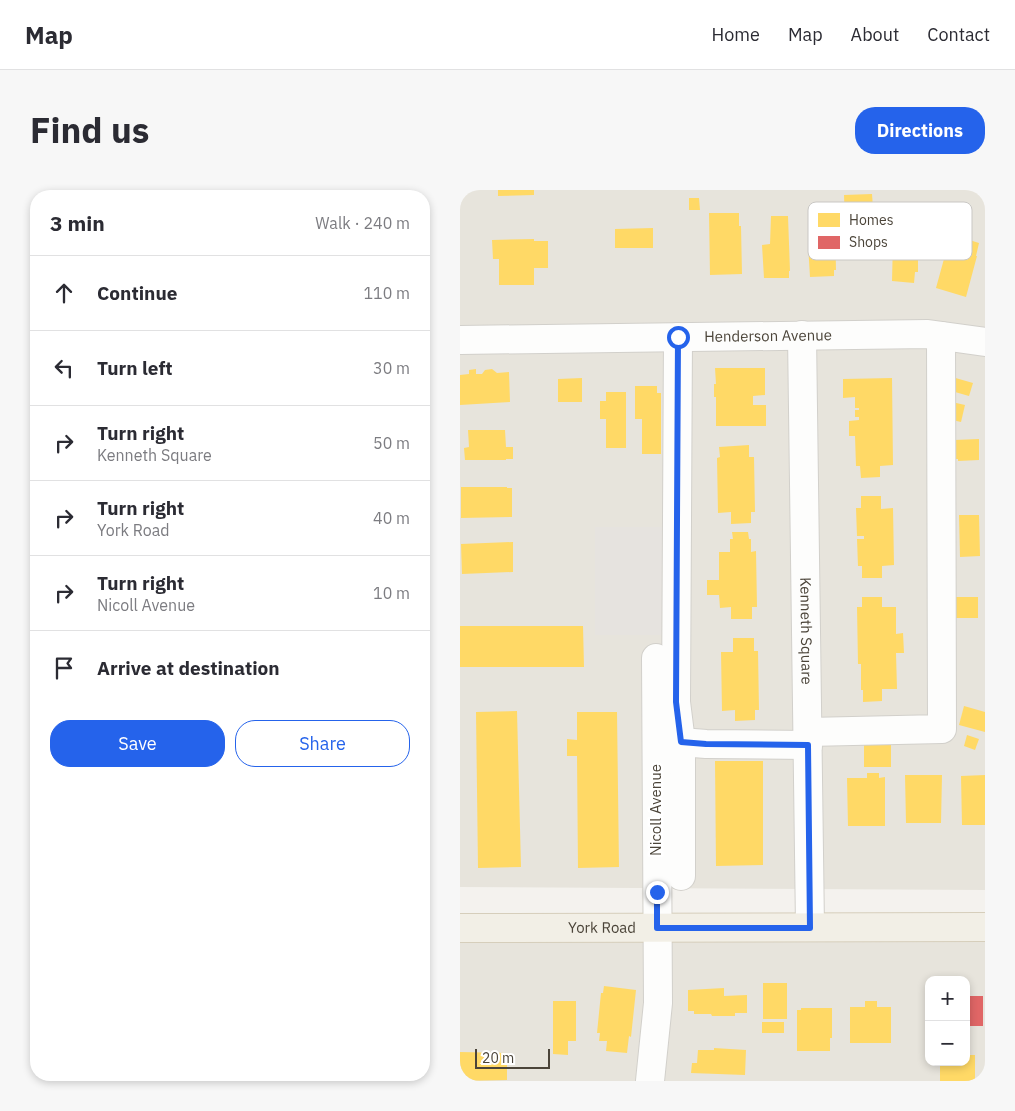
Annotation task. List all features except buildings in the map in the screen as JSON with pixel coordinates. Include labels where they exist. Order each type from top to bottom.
[{"type":"main road","name":"York Road","points":[[460,928],[985,927]]},
{"type":"street","name":"Henderson Avenue","points":[[460,340],[928,334],[985,342]]},
{"type":"street","name":"Kenneth Square","points":[[802,336],[810,928]]},
{"type":"street","points":[[681,742],[706,744],[942,729],[941,336]]},
{"type":"street","points":[[678,337],[676,702],[681,742],[680,876]]},
{"type":"street","name":"Nicoll Avenue","points":[[650,1081],[658,1003],[656,658]]},
{"type":"shaded area","points":[[460,190],[985,190],[985,890],[460,887]]},
{"type":"shaded area","points":[[595,527],[665,527],[664,635],[595,635]]},
{"type":"shaded area","points":[[985,931],[985,1081],[460,1081],[460,938]]},
{"type":"route","points":[[657,892],[657,928],[810,928],[808,745],[681,742],[676,702],[678,337]]}]
